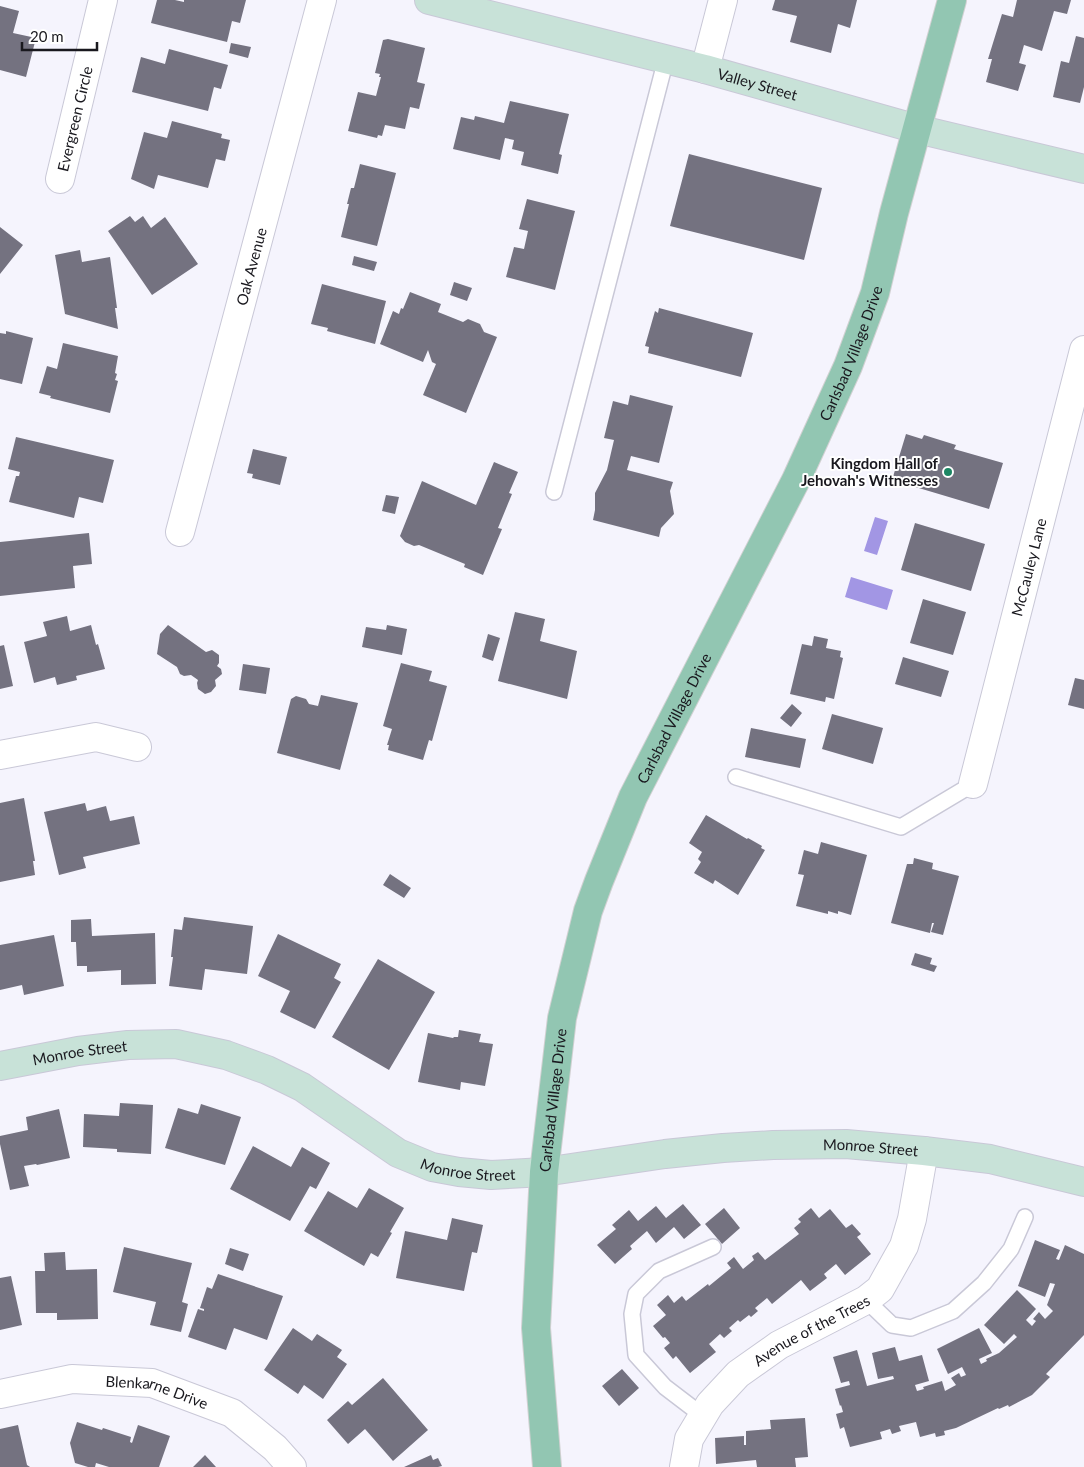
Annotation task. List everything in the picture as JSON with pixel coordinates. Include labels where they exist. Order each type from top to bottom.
[{"type":"main road","name":"Valley Street","points":[[429,0],[705,69],[917,128],[1084,169]]},
{"type":"main road","name":"Carlsbad Village Drive","points":[[547,1467],[536,1328],[544,1172],[562,1018],[588,911],[633,797],[796,480],[848,366],[875,293],[952,0]]},
{"type":"main road","name":"Monroe Street","points":[[0,1066],[78,1050],[128,1045],[176,1044],[226,1055],[267,1070],[302,1087],[398,1154],[416,1162],[459,1172],[491,1175],[544,1172],[664,1154],[773,1145],[846,1144],[990,1159],[1084,1182]]},
{"type":"street","name":"Evergreen Circle","points":[[60,179],[103,0]]},
{"type":"street","name":"Oak Avenue","points":[[180,532],[322,0]]},
{"type":"street","points":[[705,69],[723,0]]},
{"type":"street","name":"McCauley Lane","points":[[973,784],[1084,350]]},
{"type":"street","points":[[0,755],[96,737],[137,747]]},
{"type":"street","name":"Avenue of the Trees","points":[[684,1467],[689,1439],[710,1404],[738,1374],[779,1345],[866,1300],[880,1289],[904,1246],[912,1219],[924,1151]]},
{"type":"street","name":"Blenkarne Drive","points":[[0,1394],[72,1379],[152,1383],[232,1414],[276,1448],[292,1467]]},
{"type":"lane","points":[[554,492],[666,59]]},
{"type":"lane","points":[[736,777],[901,827],[973,784]]},
{"type":"lane","points":[[866,1300],[892,1325],[910,1328],[953,1311],[984,1283],[1011,1249],[1025,1217]]},
{"type":"lane","points":[[703,1416],[665,1387],[636,1355],[632,1314],[636,1294],[659,1271],[713,1246]]},
{"type":"shaded area","points":[[875,517],[888,521],[877,555],[864,551]]},
{"type":"shaded area","points":[[851,577],[893,590],[887,610],[845,597]]},
{"type":"building","points":[[157,0],[184,2],[184,0],[246,0],[240,23],[232,21],[227,42],[151,23]]},
{"type":"building","points":[[775,0],[857,0],[850,28],[838,24],[831,53],[790,42],[797,16],[772,10]]},
{"type":"building","points":[[1017,0],[1071,0],[1067,14],[1054,11],[1042,51],[1024,45],[1019,63],[1026,65],[1018,91],[986,82],[992,59],[988,59],[1002,14],[1013,17]]},
{"type":"building","points":[[0,6],[19,11],[13,33],[36,38],[26,77],[0,70]]},
{"type":"building","points":[[1076,36],[1084,38],[1084,87],[1080,103],[1053,97],[1061,61],[1069,63]]},
{"type":"building","points":[[388,39],[425,48],[417,82],[425,84],[419,109],[410,107],[405,129],[385,125],[382,136],[378,135],[377,138],[348,131],[358,92],[376,96],[381,77],[379,77],[380,74],[375,73],[383,40]]},
{"type":"building","points":[[231,43],[251,47],[248,58],[229,53]]},
{"type":"building","points":[[169,49],[228,65],[221,89],[214,87],[208,111],[132,92],[141,57],[165,64]]},
{"type":"building","points":[[510,101],[569,114],[559,154],[562,155],[558,174],[521,165],[524,152],[512,149],[514,140],[505,138],[500,160],[453,149],[461,117],[474,120],[475,116],[504,123]]},
{"type":"building","points":[[172,121],[222,134],[221,138],[230,140],[225,161],[216,159],[208,188],[158,175],[154,189],[131,179],[144,132],[167,138]]},
{"type":"building","points":[[689,154],[822,188],[804,260],[670,226]]},
{"type":"building","points":[[360,164],[396,173],[377,246],[341,237],[351,188],[354,188]]},
{"type":"building","points":[[527,199],[575,211],[555,290],[506,277],[514,247],[524,249],[528,231],[519,229]]},
{"type":"building","points":[[130,216],[135,222],[143,216],[151,228],[165,217],[198,264],[152,295],[108,231]]},
{"type":"building","points":[[0,227],[23,245],[0,274]]},
{"type":"building","points":[[80,250],[82,262],[110,257],[118,329],[65,314],[55,255]]},
{"type":"building","points":[[354,256],[377,262],[374,271],[352,265]]},
{"type":"building","points":[[454,282],[472,288],[467,301],[450,295]]},
{"type":"building","points":[[322,284],[386,301],[375,344],[327,331],[328,328],[311,324]]},
{"type":"building","points":[[410,292],[441,304],[438,312],[463,322],[468,319],[480,324],[484,332],[497,337],[466,413],[423,395],[436,364],[432,362],[428,350],[423,362],[380,344],[393,311],[399,314]]},
{"type":"building","points":[[659,308],[753,333],[741,377],[648,353],[649,347],[645,346],[655,311],[658,313]]},
{"type":"building","points":[[6,331],[33,338],[22,384],[0,379],[0,333],[6,334]]},
{"type":"building","points":[[63,343],[118,356],[115,380],[118,381],[110,413],[50,398],[51,396],[39,393],[47,366],[57,369]]},
{"type":"building","points":[[630,395],[673,406],[659,463],[631,456],[627,470],[673,482],[670,491],[674,514],[661,528],[659,537],[593,520],[595,493],[607,470],[614,440],[604,438],[613,401],[628,405]]},
{"type":"building","name":"Kingdom Hall of Jehovah's Witnesses","points":[[906,434],[922,439],[924,435],[956,445],[954,449],[1003,463],[989,509],[892,480]]},
{"type":"building","points":[[16,437],[114,460],[103,503],[79,497],[74,518],[9,502],[16,476],[19,476],[20,472],[8,469]]},
{"type":"building","points":[[253,449],[287,457],[280,485],[252,478],[253,474],[247,473]]},
{"type":"building","points":[[494,462],[518,472],[509,493],[512,494],[498,528],[502,529],[483,575],[464,567],[465,564],[419,545],[414,546],[405,542],[400,536],[422,481],[476,505]]},
{"type":"building","points":[[386,495],[399,497],[395,514],[382,511]]},
{"type":"building","points":[[915,523],[985,544],[971,591],[901,570]]},
{"type":"building","points":[[89,533],[92,564],[73,566],[75,588],[0,596],[0,542]]},
{"type":"building","points":[[923,599],[966,612],[953,655],[910,643]]},
{"type":"building","points":[[515,612],[545,619],[540,641],[577,651],[567,699],[498,681]]},
{"type":"building","points":[[67,616],[70,631],[91,625],[105,669],[76,676],[77,680],[57,685],[55,677],[34,683],[24,642],[47,636],[43,622]]},
{"type":"building","points":[[168,625],[206,652],[212,650],[219,655],[217,666],[221,669],[222,674],[215,680],[216,686],[211,692],[205,694],[198,689],[198,680],[191,675],[184,676],[180,674],[177,667],[157,654],[160,634]]},
{"type":"building","points":[[387,625],[407,629],[402,655],[362,647],[366,627],[386,630]]},
{"type":"building","points":[[488,634],[500,638],[493,661],[482,657]]},
{"type":"building","points":[[814,636],[828,639],[826,648],[841,651],[840,657],[843,658],[834,699],[826,697],[825,702],[790,694],[802,644],[812,646]]},
{"type":"building","points":[[4,645],[13,686],[0,689],[0,646]]},
{"type":"building","points":[[903,657],[949,671],[941,697],[895,684]]},
{"type":"building","points":[[401,663],[432,671],[429,681],[447,686],[432,741],[429,740],[423,760],[388,750],[389,745],[387,745],[392,729],[383,726]]},
{"type":"building","points":[[243,664],[270,668],[266,694],[239,690]]},
{"type":"building","points":[[1075,678],[1084,680],[1084,709],[1068,705]]},
{"type":"building","points":[[321,695],[358,703],[340,770],[277,753],[291,699],[296,696],[306,699],[309,704],[318,706]]},
{"type":"building","points":[[792,704],[802,713],[791,727],[780,718]]},
{"type":"building","points":[[832,714],[883,728],[873,764],[822,749]]},
{"type":"building","points":[[751,728],[806,739],[800,768],[745,757]]},
{"type":"building","points":[[24,798],[35,861],[33,861],[35,875],[0,882],[0,803]]},
{"type":"building","points":[[85,803],[87,811],[106,806],[110,821],[134,816],[140,844],[83,857],[86,868],[59,875],[44,812]]},
{"type":"building","points":[[706,815],[762,846],[761,848],[765,850],[738,895],[715,880],[713,884],[694,873],[701,862],[698,859],[702,852],[689,843]]},
{"type":"building","points":[[821,842],[867,855],[851,915],[838,911],[838,914],[828,911],[828,914],[796,906],[804,875],[798,874],[804,850],[818,854]]},
{"type":"building","points":[[914,858],[933,863],[932,869],[959,876],[943,935],[931,932],[934,923],[932,923],[930,933],[891,923],[907,864],[913,864]]},
{"type":"building","points":[[390,874],[411,888],[404,898],[383,885]]},
{"type":"building","points":[[184,917],[253,926],[247,974],[205,969],[202,990],[169,986],[174,929],[182,930]]},
{"type":"building","points":[[91,919],[92,936],[155,933],[156,984],[121,985],[121,970],[87,972],[87,966],[77,966],[76,942],[71,942],[71,920]]},
{"type":"building","points":[[278,934],[341,964],[334,978],[341,982],[315,1029],[280,1012],[290,991],[258,976]]},
{"type":"building","points":[[54,935],[64,986],[24,995],[22,985],[0,990],[0,945]]},
{"type":"building","points":[[915,953],[932,958],[930,964],[937,966],[934,972],[911,965]]},
{"type":"building","points":[[378,959],[435,992],[389,1070],[332,1037]]},
{"type":"building","points":[[459,1030],[481,1034],[479,1042],[493,1044],[485,1086],[461,1082],[460,1090],[418,1082],[428,1033],[453,1038],[458,1037]]},
{"type":"building","points":[[120,1103],[153,1105],[151,1154],[83,1147],[84,1114],[119,1116]]},
{"type":"building","points":[[201,1104],[241,1117],[225,1165],[165,1148],[178,1108],[198,1114]]},
{"type":"building","points":[[59,1109],[70,1158],[24,1166],[29,1186],[10,1190],[0,1136],[28,1130],[26,1117]]},
{"type":"building","points":[[253,1146],[291,1167],[302,1147],[330,1163],[316,1189],[310,1186],[290,1221],[230,1189]]},
{"type":"building","points":[[369,1188],[404,1208],[378,1257],[371,1253],[364,1266],[304,1231],[328,1191],[357,1208]]},
{"type":"building","points":[[683,1204],[701,1225],[684,1239],[674,1227],[656,1243],[647,1231],[630,1246],[632,1249],[615,1264],[597,1245],[616,1229],[612,1225],[629,1210],[638,1221],[656,1206],[666,1218]]},
{"type":"building","points":[[724,1208],[740,1228],[722,1244],[705,1224]]},
{"type":"building","points":[[811,1208],[819,1218],[830,1209],[846,1228],[852,1224],[861,1234],[857,1237],[871,1254],[845,1275],[836,1264],[824,1274],[827,1278],[810,1291],[801,1280],[772,1304],[767,1298],[755,1308],[758,1311],[751,1317],[749,1315],[740,1322],[738,1320],[729,1328],[732,1331],[724,1338],[720,1334],[709,1344],[716,1352],[690,1373],[676,1356],[673,1359],[664,1348],[670,1343],[653,1326],[666,1315],[657,1305],[668,1295],[674,1303],[682,1296],[686,1301],[708,1284],[709,1286],[731,1268],[727,1263],[734,1257],[743,1269],[754,1260],[752,1256],[758,1252],[765,1260],[799,1234],[794,1228],[801,1222],[798,1219]]},
{"type":"building","points":[[452,1218],[483,1225],[477,1253],[472,1252],[464,1291],[396,1278],[405,1231],[447,1240]]},
{"type":"building","points":[[1035,1240],[1060,1250],[1056,1259],[1059,1260],[1065,1245],[1084,1254],[1084,1335],[1046,1374],[1050,1377],[1032,1395],[1009,1407],[1008,1405],[998,1408],[956,1428],[944,1431],[945,1435],[936,1437],[935,1433],[920,1437],[916,1422],[899,1426],[901,1431],[892,1434],[890,1429],[880,1432],[882,1439],[850,1447],[844,1427],[840,1429],[836,1414],[843,1412],[835,1389],[850,1385],[849,1381],[841,1383],[833,1357],[857,1350],[867,1386],[894,1379],[893,1376],[878,1379],[872,1353],[895,1347],[899,1361],[922,1355],[929,1381],[915,1385],[917,1391],[942,1381],[945,1391],[956,1385],[951,1378],[959,1373],[961,1377],[966,1375],[962,1367],[948,1374],[937,1349],[979,1328],[992,1353],[979,1359],[981,1364],[987,1361],[986,1359],[999,1353],[1017,1337],[1014,1334],[1004,1344],[984,1325],[1017,1290],[1036,1309],[1026,1320],[1032,1326],[1036,1321],[1033,1319],[1039,1312],[1045,1319],[1053,1311],[1047,1305],[1055,1284],[1050,1283],[1045,1297],[1018,1286]]},
{"type":"building","points":[[124,1247],[192,1263],[182,1302],[188,1304],[181,1332],[150,1325],[156,1302],[113,1292]]},
{"type":"building","points":[[230,1248],[249,1254],[243,1271],[225,1264]]},
{"type":"building","points":[[65,1252],[66,1270],[97,1269],[98,1319],[57,1320],[57,1313],[36,1313],[35,1271],[45,1271],[44,1253]]},
{"type":"building","points":[[218,1274],[283,1296],[267,1340],[234,1328],[226,1350],[188,1337],[198,1309],[204,1311],[204,1309],[200,1308],[207,1287],[212,1289]]},
{"type":"building","points":[[11,1276],[22,1325],[0,1330],[0,1278]]},
{"type":"building","points":[[293,1328],[312,1341],[317,1334],[342,1350],[337,1357],[347,1364],[323,1399],[304,1385],[298,1394],[264,1370]]},
{"type":"building","points":[[622,1369],[639,1388],[619,1406],[602,1386]]},
{"type":"building","points":[[383,1378],[428,1430],[393,1461],[365,1429],[348,1444],[327,1420],[348,1401],[352,1405]]},
{"type":"building","points":[[805,1418],[808,1457],[795,1458],[796,1467],[757,1467],[756,1460],[716,1464],[715,1438],[744,1436],[744,1445],[746,1445],[746,1431],[771,1429],[770,1420]]},
{"type":"building","points":[[77,1422],[131,1437],[130,1442],[132,1443],[138,1425],[170,1436],[159,1467],[109,1467],[96,1463],[95,1467],[88,1467],[75,1463],[70,1443]]},
{"type":"building","points":[[18,1425],[27,1465],[30,1467],[0,1467],[0,1429]]},
{"type":"building","points":[[205,1455],[216,1467],[193,1467]]},
{"type":"building","points":[[431,1455],[433,1460],[438,1458],[442,1466],[404,1467]]},
{"type":"place","name":"Kingdom Hall of Jehovah's Witnesses","points":[[948,472]]}]
